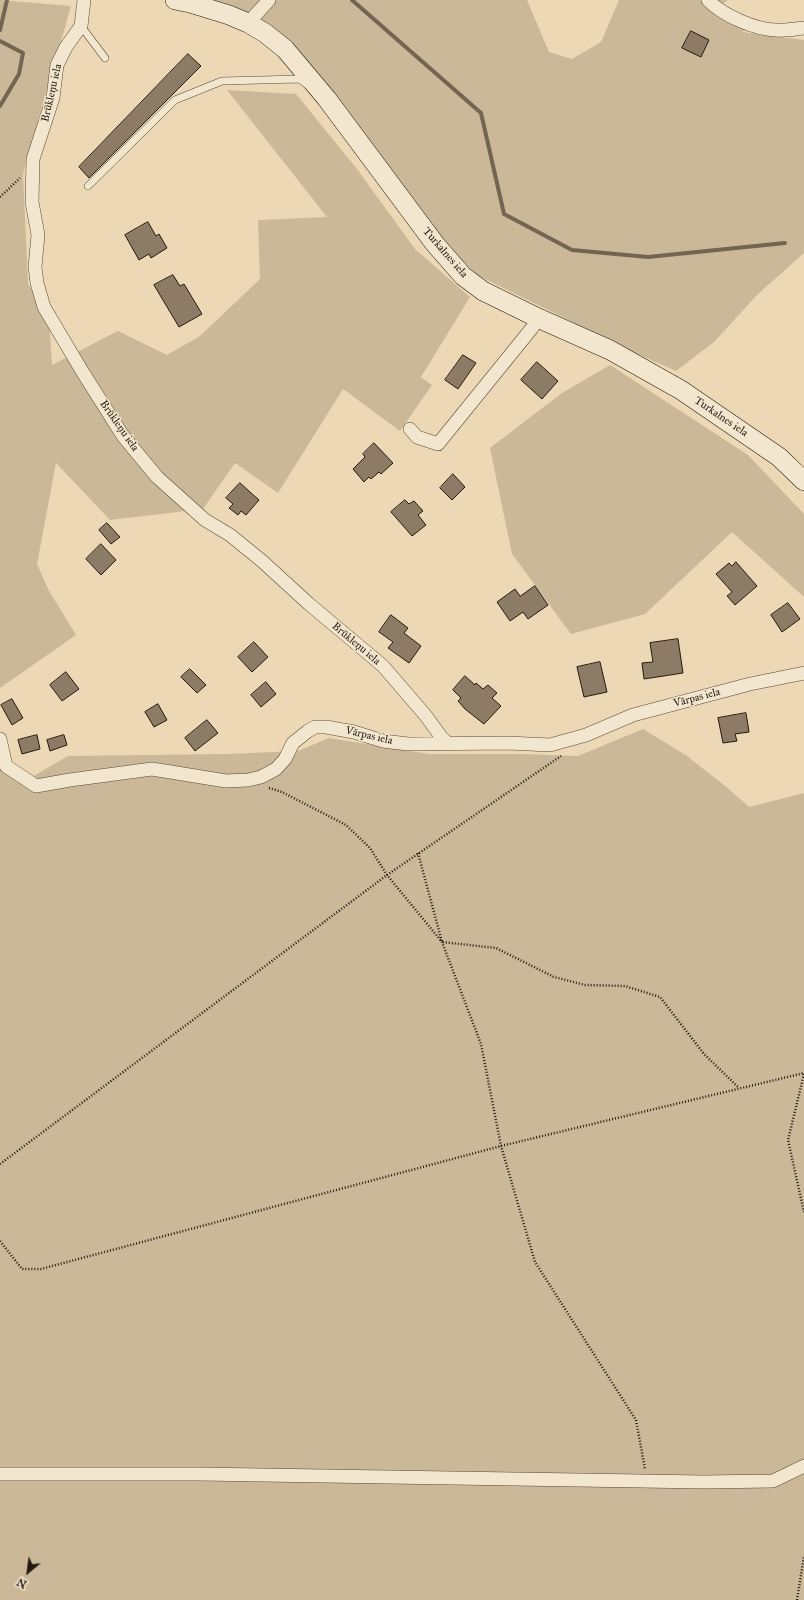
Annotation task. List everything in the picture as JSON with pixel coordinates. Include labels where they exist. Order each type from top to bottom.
[{"type":"main road","name":"Turkalnes iela","points":[[175,0],[229,15],[248,23],[265,33],[285,49],[327,99],[435,244],[463,276],[483,291],[538,318],[610,350],[681,390],[778,457],[804,481]]},
{"type":"street","name":"Brūkleņu iela","points":[[84,0],[81,26],[66,47],[57,65],[53,98],[33,159],[32,202],[38,235],[35,267],[37,283],[44,307],[123,436],[158,477],[205,520],[230,536],[262,561],[309,604],[383,666],[426,716],[442,738],[449,744]]},
{"type":"street","points":[[248,23],[269,0]]},
{"type":"street","points":[[708,0],[730,15],[752,26],[775,30],[804,28]]},
{"type":"street","points":[[410,429],[417,437],[438,444],[532,328],[538,318]]},
{"type":"street","name":"Vārpas iela","points":[[0,739],[6,766],[36,786],[152,769],[211,780],[244,781],[262,777],[276,770],[285,758],[293,743],[315,727],[326,727],[354,732],[383,741],[408,744],[550,745],[571,740],[633,715],[750,684],[804,673]]},
{"type":"street","points":[[0,1474],[199,1474],[648,1481],[773,1481],[804,1466]]},
{"type":"lane","points":[[81,26],[105,58]]},
{"type":"lane","points":[[88,186],[175,100],[222,81],[300,79],[327,99]]},
{"type":"path","points":[[0,1164],[387,875],[560,758],[571,740]]},
{"type":"path","points":[[244,781],[282,792],[346,825],[370,848],[387,875],[442,942],[496,948],[554,977],[585,985],[625,986],[660,997],[704,1054],[739,1088]]},
{"type":"path","points":[[418,853],[442,942],[481,1044],[501,1146],[535,1262],[636,1420],[648,1481]]},
{"type":"path","points":[[0,1241],[22,1269],[41,1270],[501,1146],[804,1073],[788,1140],[804,1212]]},
{"type":"path","points":[[797,1600],[804,1556]]},
{"type":"shaded area","points":[[0,0],[71,6],[23,174],[28,284],[49,319],[52,365],[118,331],[167,355],[200,336],[260,279],[258,220],[327,217],[227,90],[296,94],[357,169],[415,249],[470,297],[421,377],[432,385],[400,431],[343,389],[278,493],[235,463],[203,509],[110,520],[56,463],[37,564],[48,589],[76,635],[0,688]]},
{"type":"shaded area","points":[[202,0],[527,0],[549,52],[572,59],[601,42],[619,0],[728,0],[718,7],[752,26],[742,32],[804,40],[804,253],[757,295],[714,342],[676,371],[633,352],[479,276],[431,233],[280,39]]},
{"type":"shaded area","points":[[610,365],[748,455],[804,514],[804,597],[732,532],[645,614],[571,634],[512,554],[490,448],[562,393]]},
{"type":"shaded area","points":[[643,729],[687,756],[749,807],[804,793],[804,1600],[0,1600],[0,747],[25,781],[68,756],[226,754],[298,751],[329,738],[429,754],[522,754],[578,756]]},
{"type":"building","points":[[691,31],[709,40],[701,57],[682,48]]},
{"type":"building","points":[[188,54],[201,66],[89,178],[79,167]]},
{"type":"building","points":[[148,222],[156,236],[159,234],[167,248],[151,258],[149,254],[139,260],[125,235]]},
{"type":"building","points":[[173,275],[180,286],[184,284],[202,314],[179,327],[154,285]]},
{"type":"building","points":[[463,355],[476,363],[458,389],[445,380]]},
{"type":"building","points":[[537,362],[558,381],[542,399],[521,380]]},
{"type":"building","points":[[374,443],[393,463],[381,474],[379,472],[371,479],[369,477],[364,482],[353,469],[365,457],[363,454]]},
{"type":"building","points":[[453,474],[465,487],[452,500],[440,488]]},
{"type":"building","points":[[240,483],[259,500],[246,515],[241,511],[238,515],[229,508],[233,504],[226,498]]},
{"type":"building","points":[[405,500],[409,504],[414,501],[423,511],[418,515],[426,525],[412,536],[391,512]]},
{"type":"building","points":[[107,523],[120,537],[111,544],[99,530]]},
{"type":"building","points":[[101,544],[116,560],[101,575],[86,559]]},
{"type":"building","points":[[736,562],[757,586],[735,605],[727,596],[732,592],[716,574],[729,563],[732,566]]},
{"type":"building","points":[[535,586],[548,605],[528,619],[523,612],[510,621],[497,602],[515,589],[520,596]]},
{"type":"building","points":[[788,603],[800,619],[782,632],[771,615]]},
{"type":"building","points":[[391,615],[408,628],[404,633],[421,646],[409,663],[388,648],[393,642],[379,632]]},
{"type":"building","points":[[678,639],[683,673],[644,679],[642,663],[653,662],[650,643]]},
{"type":"building","points":[[254,642],[268,657],[252,672],[238,657]]},
{"type":"building","points":[[600,662],[607,692],[584,697],[577,667]]},
{"type":"building","points":[[190,669],[206,685],[197,693],[181,677]]},
{"type":"building","points":[[66,672],[79,689],[62,701],[50,685]]},
{"type":"building","points":[[465,676],[475,685],[476,683],[483,689],[488,685],[497,693],[492,698],[501,706],[484,724],[465,709],[458,701],[461,698],[453,690]]},
{"type":"building","points":[[266,682],[276,694],[261,707],[251,695]]},
{"type":"building","points":[[12,699],[23,718],[12,725],[1,705]]},
{"type":"building","points":[[158,704],[167,720],[154,727],[145,712]]},
{"type":"building","points":[[746,713],[749,732],[735,734],[737,741],[723,743],[718,718]]},
{"type":"building","points":[[207,720],[218,733],[195,751],[185,738]]},
{"type":"building","points":[[37,735],[40,749],[22,754],[18,740]]},
{"type":"building","points":[[64,735],[67,745],[50,751],[47,740]]},
{"type":"waterway","points":[[0,30],[7,0]]},
{"type":"waterway","points":[[352,0],[481,113],[504,214],[572,250],[648,257],[785,243]]},
{"type":"waterway","points":[[0,41],[23,53],[19,74],[0,106]]}]
